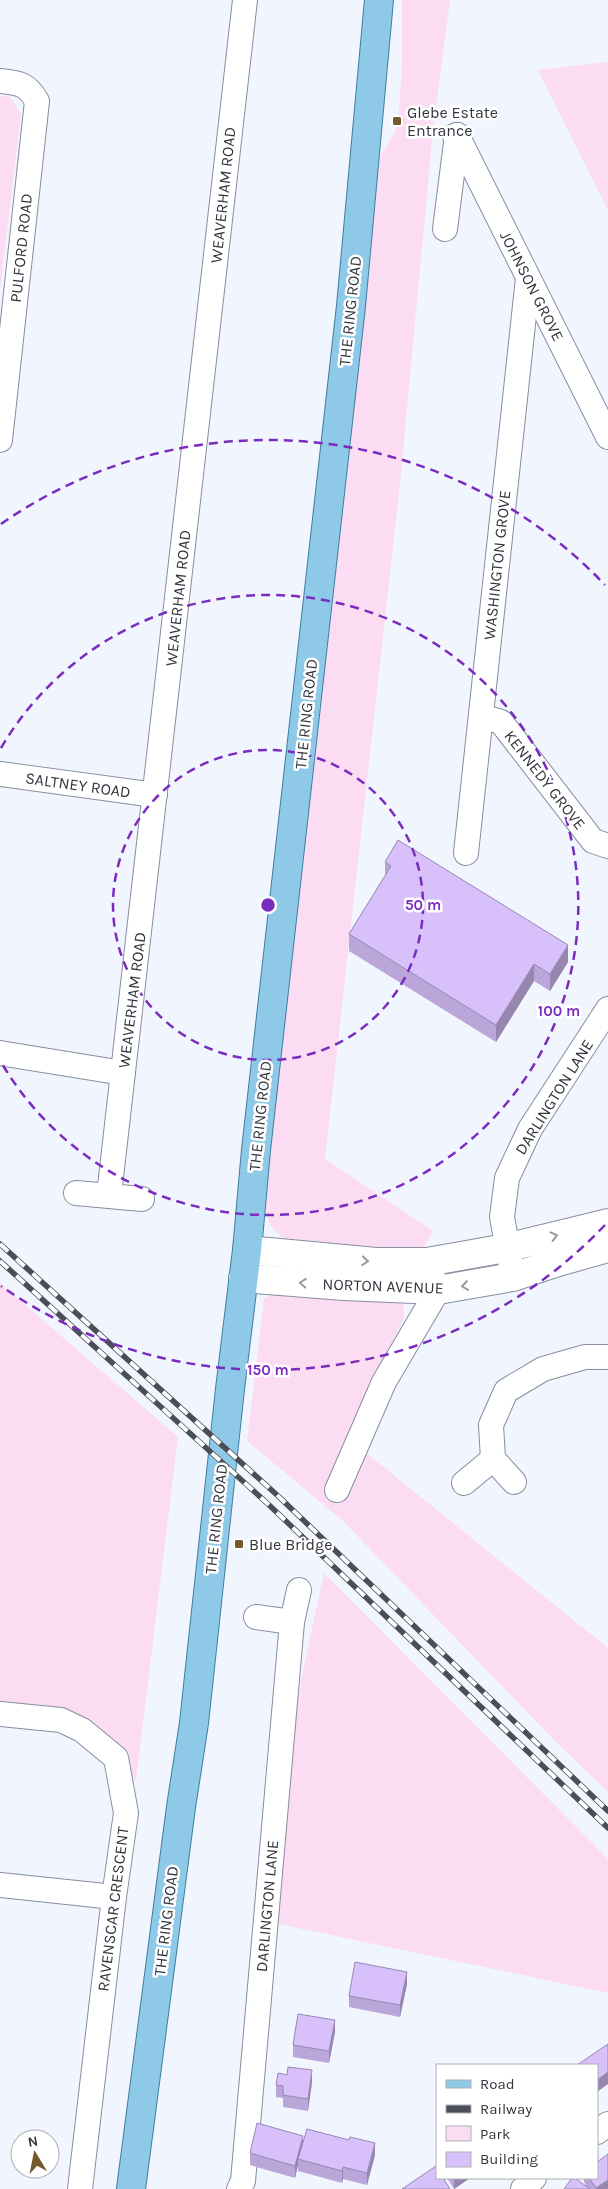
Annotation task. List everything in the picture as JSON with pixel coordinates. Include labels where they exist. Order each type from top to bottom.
[{"type":"main road","name":"THE RING ROAD","points":[[131,2189],[181,1807],[194,1723],[351,306],[379,0]]},
{"type":"street","name":"WEAVERHAM ROAD","points":[[109,1196],[245,0]]},
{"type":"street","name":"PULFORD ROAD","points":[[0,81],[29,88],[37,101],[0,440]]},
{"type":"street","name":"JOHNSON GROVE","points":[[445,229],[456,135],[608,436]]},
{"type":"street","name":"WASHINGTON GROVE","points":[[466,853],[528,278]]},
{"type":"street","name":"KENNEDY GROVE","points":[[481,716],[500,722],[593,840],[608,846]]},
{"type":"street","name":"SALTNEY ROAD","points":[[0,774],[155,795]]},
{"type":"street","name":"DARLINGTON LANE","points":[[513,1277],[506,1248],[502,1217],[507,1178],[530,1129],[608,1008]]},
{"type":"street","points":[[0,1053],[123,1073]]},
{"type":"street","points":[[76,1192],[142,1199]]},
{"type":"street","name":"NORTON AVENUE","points":[[247,1250],[376,1262],[426,1262],[506,1248],[608,1223]]},
{"type":"street","name":"NORTON AVENUE","points":[[243,1278],[344,1286],[438,1290],[513,1277],[608,1248]]},
{"type":"street","points":[[337,1490],[384,1382],[438,1290],[426,1262]]},
{"type":"street","points":[[514,1482],[493,1459],[492,1425],[506,1391],[543,1369],[585,1357],[608,1357]]},
{"type":"street","points":[[464,1484],[493,1459]]},
{"type":"street","name":"DARLINGTON LANE","points":[[239,2189],[243,2181],[292,1622],[299,1590]]},
{"type":"street","points":[[256,1617],[292,1622]]},
{"type":"street","name":"RAVENSCAR CRESCENT","points":[[0,1714],[61,1720],[82,1730],[116,1758],[126,1813],[114,1897],[80,2189]]},
{"type":"street","points":[[0,1885],[114,1897]]},
{"type":"street","points":[[523,2189],[533,2179]]},
{"type":"green space","points":[[402,0],[450,0],[433,130],[400,483],[325,1159],[433,1231],[422,1251],[295,1243],[276,1232],[271,1225],[267,1217],[265,1199],[376,164],[398,126],[402,65]]},
{"type":"green space","points":[[608,62],[608,210],[538,70]]},
{"type":"green space","points":[[0,96],[10,97],[21,114],[0,290]]},
{"type":"green space","points":[[0,1283],[178,1437],[136,1780],[79,1729],[0,1720]]},
{"type":"green space","points":[[283,1286],[403,1297],[404,1318],[343,1446],[365,1452],[608,1648],[608,1792],[552,1738],[344,1522],[247,1441],[264,1299]]},
{"type":"green space","points":[[324,1573],[608,1859],[608,1993],[269,1922],[301,1680]]},
{"type":"building","points":[[398,840],[568,945],[550,974],[534,964],[496,1025],[349,934],[391,866],[385,862]]},
{"type":"building","points":[[355,1962],[407,1972],[400,2005],[349,1996]]},
{"type":"building","points":[[298,2014],[335,2020],[329,2051],[293,2045]]},
{"type":"building","points":[[608,2044],[608,2072],[598,2079],[598,2064],[578,2064]]},
{"type":"building","points":[[288,2067],[312,2070],[308,2099],[283,2095],[283,2086],[276,2085],[278,2073],[287,2075]]},
{"type":"building","points":[[257,2123],[303,2136],[295,2166],[250,2153]]},
{"type":"building","points":[[307,2129],[349,2140],[350,2137],[375,2143],[367,2173],[343,2167],[342,2171],[298,2159]]},
{"type":"building","points":[[608,2154],[608,2180],[596,2188],[590,2179],[598,2179],[598,2161]]},
{"type":"building","points":[[436,2166],[436,2179],[444,2179],[450,2189],[402,2189]]},
{"type":"building","points":[[571,2179],[576,2179],[590,2189],[564,2189]]},
{"type":"railway","points":[[0,1244],[277,1495],[608,1811]]},
{"type":"railway","points":[[0,1261],[268,1504],[608,1828]]},
{"type":"place","name":"Glebe Estate Entrance","points":[[397,121]]},
{"type":"place","name":"Blue Bridge","points":[[239,1544]]}]
